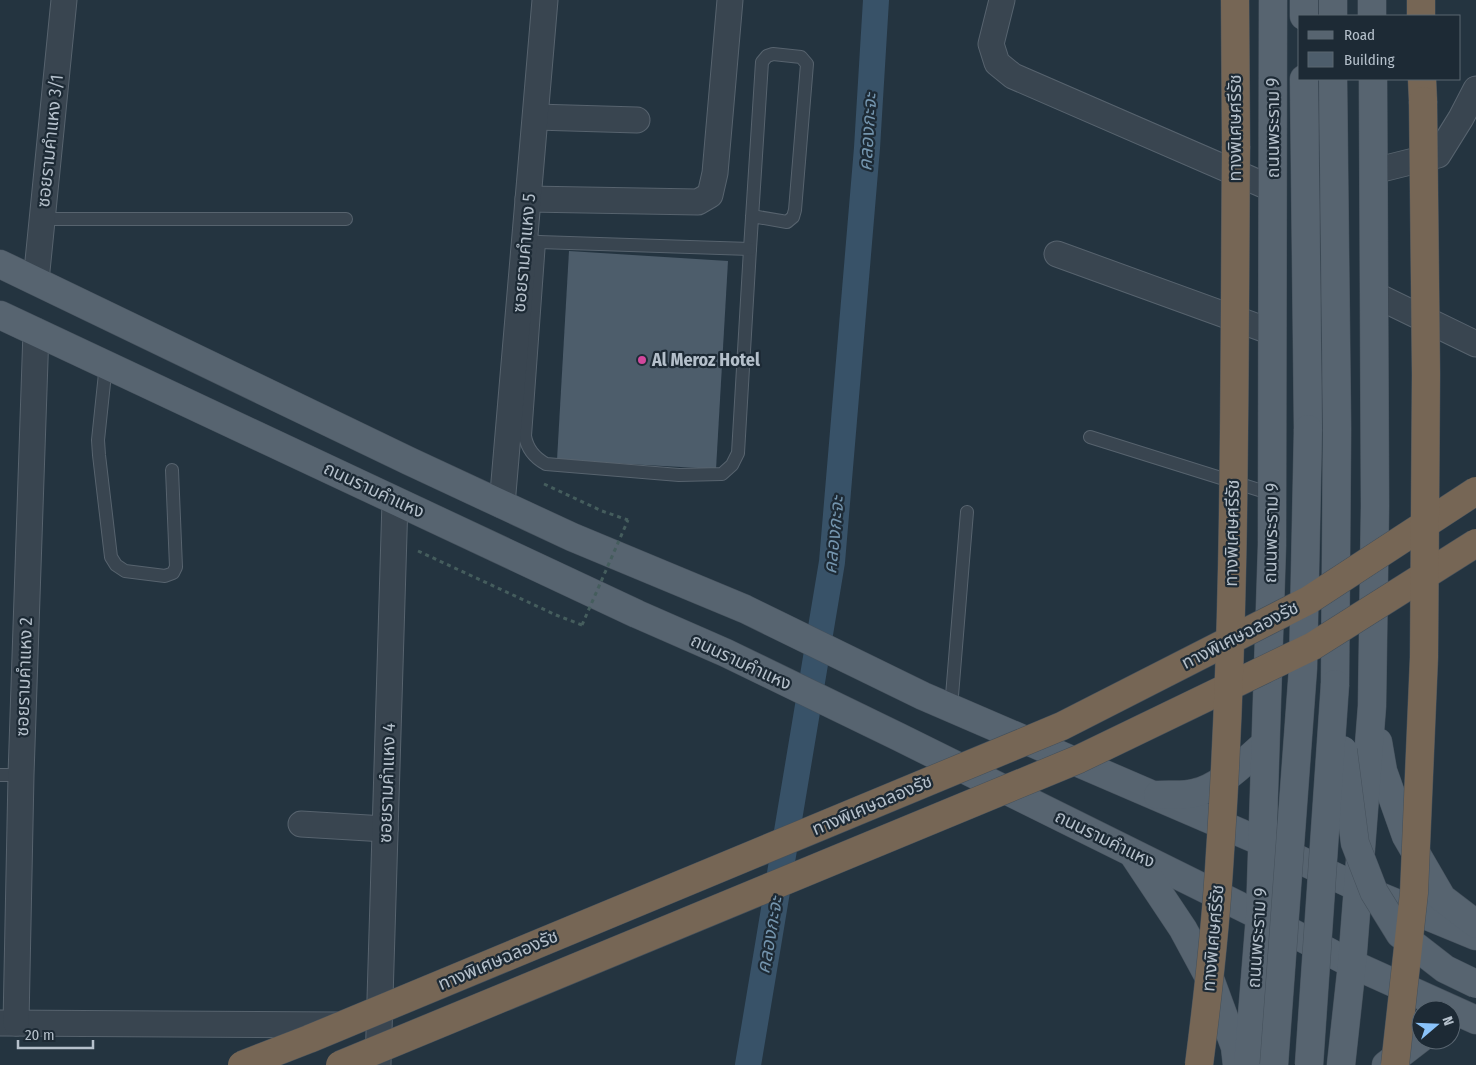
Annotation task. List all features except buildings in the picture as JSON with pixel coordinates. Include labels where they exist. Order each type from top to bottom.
[{"type":"highway","name":"ทางพิเศษศรีรัช","points":[[1199,1065],[1206,1012],[1220,855],[1228,714],[1234,385],[1235,0]]},
{"type":"highway","points":[[1421,0],[1421,15]]},
{"type":"highway","points":[[1396,1065],[1414,893],[1424,657],[1426,374],[1422,80]]},
{"type":"highway","name":"ทางพิเศษฉลองรัช","points":[[242,1065],[318,1036],[1062,726],[1310,600],[1476,491]]},
{"type":"highway","name":"ทางพิเศษฉลองรัช","points":[[340,1065],[1080,759],[1313,646],[1476,543]]},
{"type":"main road","name":"ถนนพระราม 9","points":[[1248,1065],[1260,916],[1272,494],[1273,0]]},
{"type":"main road","points":[[1304,0],[1304,15]]},
{"type":"main road","points":[[1332,0],[1333,15]]},
{"type":"main road","points":[[1372,0],[1372,15]]},
{"type":"main road","name":"ถนนพระราม 9","points":[[1274,1065],[1303,668],[1308,429],[1304,80]]},
{"type":"main road","points":[[1309,1065],[1335,684],[1337,429],[1333,80]]},
{"type":"main road","points":[[1341,1065],[1352,964],[1372,706],[1375,506],[1373,80]]},
{"type":"main road","points":[[0,264],[572,537],[745,610],[923,696],[1262,842],[1357,887],[1476,936]]},
{"type":"main road","name":"ถนนรามคำแหง","points":[[0,315],[637,614],[726,653],[1260,916],[1466,1020]]},
{"type":"main road","points":[[396,501],[410,461]]},
{"type":"main road","points":[[1335,684],[1355,843],[1374,892],[1400,934],[1445,969],[1476,984]]},
{"type":"main road","points":[[1372,706],[1383,771],[1406,836],[1442,898],[1476,924]]},
{"type":"main road","points":[[1153,795],[1193,794],[1209,788],[1221,781],[1266,744]]},
{"type":"main road","points":[[1132,853],[1183,929],[1210,979],[1234,1047],[1237,1065]]},
{"type":"main road","points":[[1386,1065],[1411,1046]]},
{"type":"street","name":"ซอยรามคำแหง 3/1","points":[[36,281],[64,0]]},
{"type":"street","name":"ซอยรามคำแหง 5","points":[[502,505],[532,241],[528,199],[545,0]]},
{"type":"street","points":[[528,199],[698,202],[710,195],[715,173],[730,0]]},
{"type":"street","points":[[1002,0],[991,44],[998,63],[1013,76],[1273,189]]},
{"type":"street","points":[[1374,171],[1438,155],[1469,122],[1476,89]]},
{"type":"street","points":[[536,117],[637,120]]},
{"type":"street","points":[[1057,254],[1272,332]]},
{"type":"street","points":[[1375,295],[1476,344]]},
{"type":"street","name":"ซอยรามคำแหง 2","points":[[8,1023],[10,775],[36,331]]},
{"type":"street","name":"ซอยรามคำแหง 4","points":[[378,1065],[396,501]]},
{"type":"street","points":[[301,824],[385,829]]},
{"type":"street","points":[[8,1023],[380,1025]]},
{"type":"lane","points":[[750,249],[532,241],[525,436],[529,448],[540,460],[546,464],[679,475],[722,474],[732,464],[738,453],[752,216],[762,62],[767,56],[773,54],[801,57],[807,64],[793,217],[787,222],[752,216]]},
{"type":"lane","points":[[42,219],[346,219]]},
{"type":"lane","points":[[106,364],[98,440],[99,455],[111,557],[116,565],[125,571],[166,576],[173,573],[176,567],[172,470]]},
{"type":"lane","points":[[1090,437],[1272,494]]},
{"type":"lane","points":[[951,708],[967,512]]},
{"type":"path","points":[[394,540],[556,615],[582,625],[628,520],[602,511],[506,466]]},
{"type":"waterway","name":"คลองกะจะ","points":[[748,1065],[832,562],[867,148],[876,0]]},
{"type":"place","name":"Al Meroz Hotel","points":[[642,360]]}]
